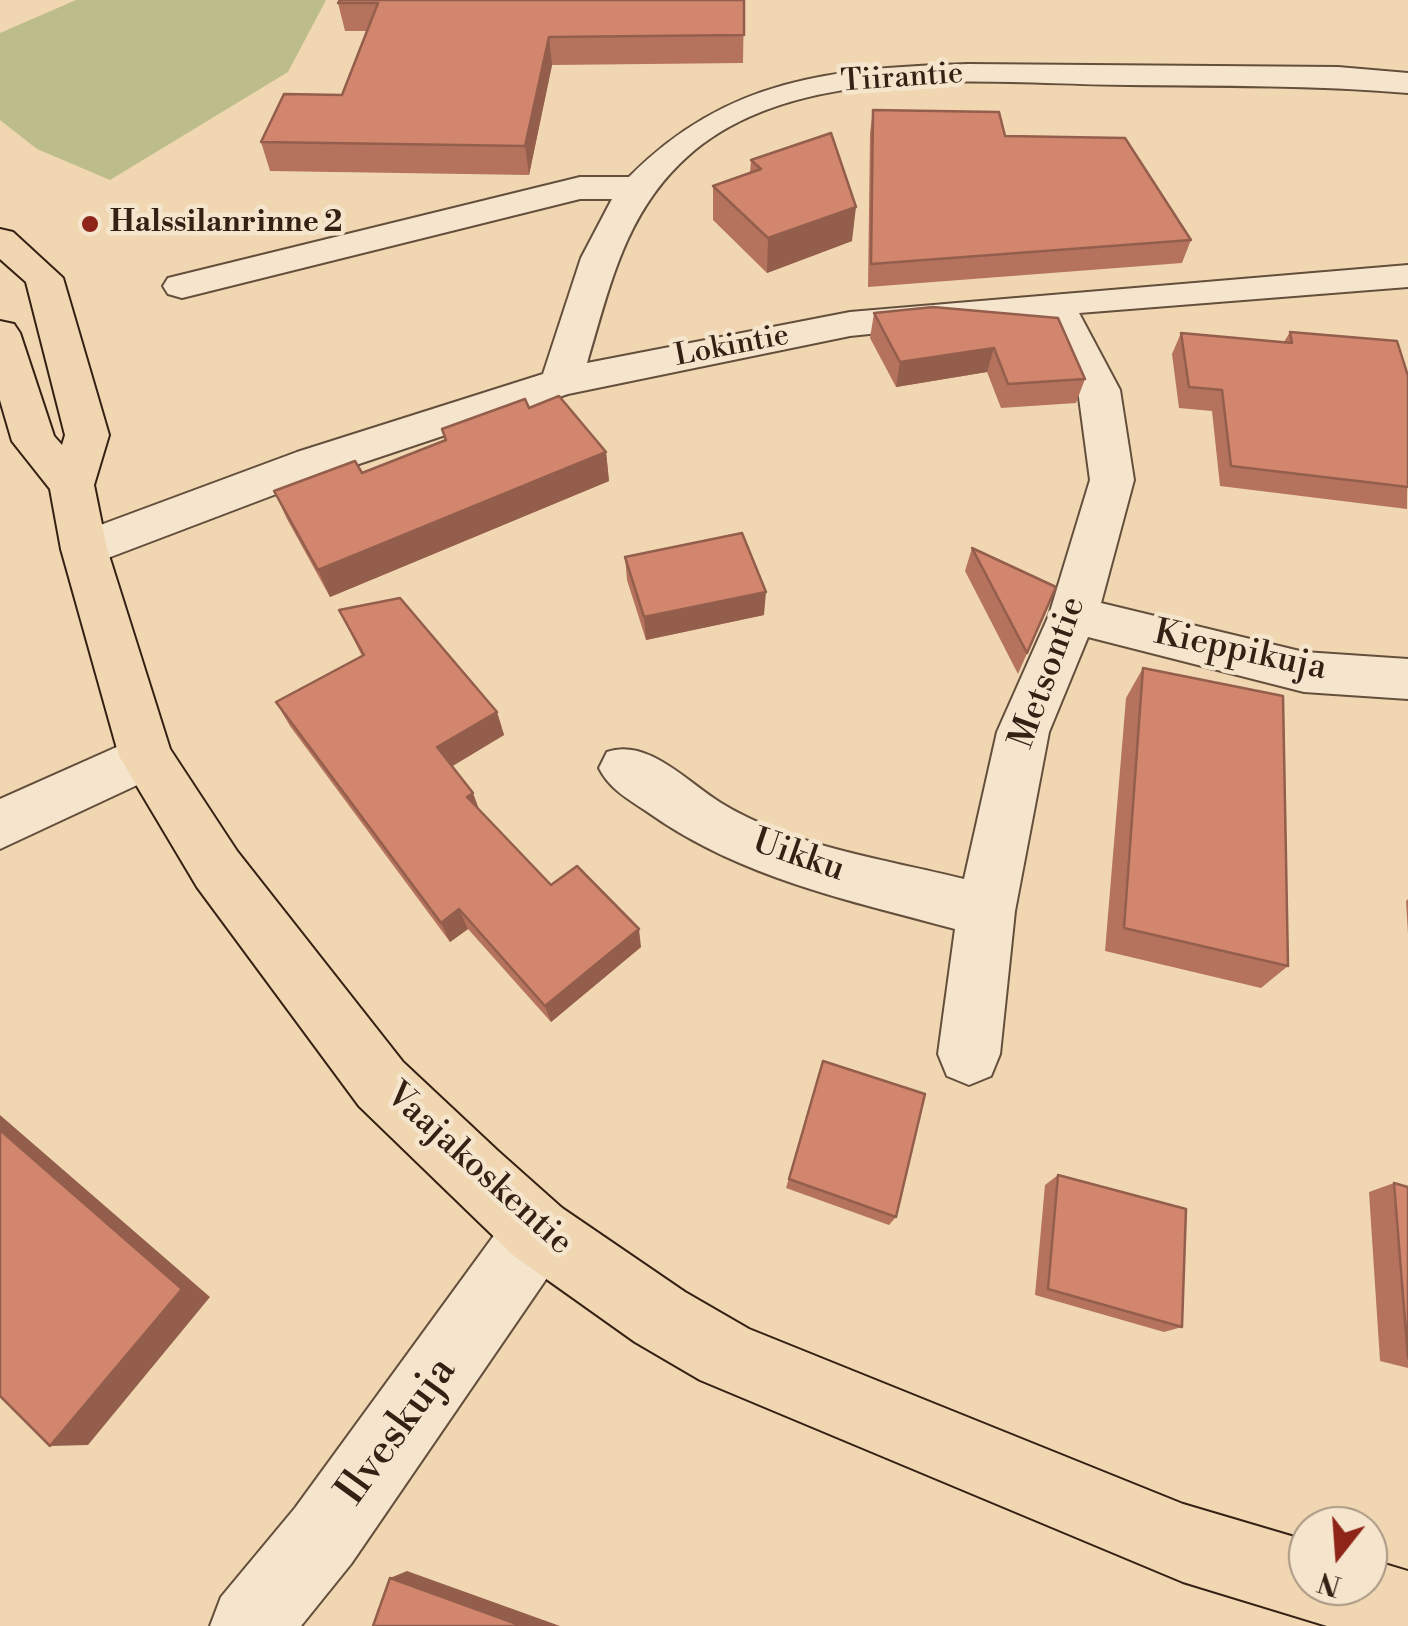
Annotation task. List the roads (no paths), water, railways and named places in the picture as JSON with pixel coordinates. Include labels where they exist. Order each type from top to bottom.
[{"type":"main road","name":"Vaajakoskentie","points":[[1,248],[44,278],[60,324],[87,436],[72,484],[84,549],[146,756],[230,888],[382,1084],[538,1232],[660,1318],[725,1356],[1183,1543],[1288,1574]]},
{"type":"main road","points":[[0,333],[34,441],[72,484]]},
{"type":"street","name":"Tiirantie","points":[[561,382],[614,223],[637,188],[693,135],[744,108],[816,86],[900,74],[1338,78],[1408,83]]},
{"type":"street","points":[[182,286],[580,188],[637,188]]},
{"type":"street","name":"Lokintie","points":[[84,549],[314,463],[561,382],[850,324],[1054,303],[1408,276]]},
{"type":"street","name":"Metsontie","points":[[969,1054],[986,911],[1022,732],[1073,615],[1112,480],[1099,390],[1054,303]]},
{"type":"street","name":"Kieppikuja","points":[[1073,615],[1304,672],[1408,678]]},
{"type":"street","points":[[0,825],[146,756]]},
{"type":"street","name":"Uikku","points":[[626,768],[705,822],[788,860],[986,911]]},
{"type":"street","name":"Ilveskuja","points":[[250,1626],[323,1536],[538,1232]]},
{"type":"place","name":"Halssilanrinne 2","points":[[90,224]]}]
